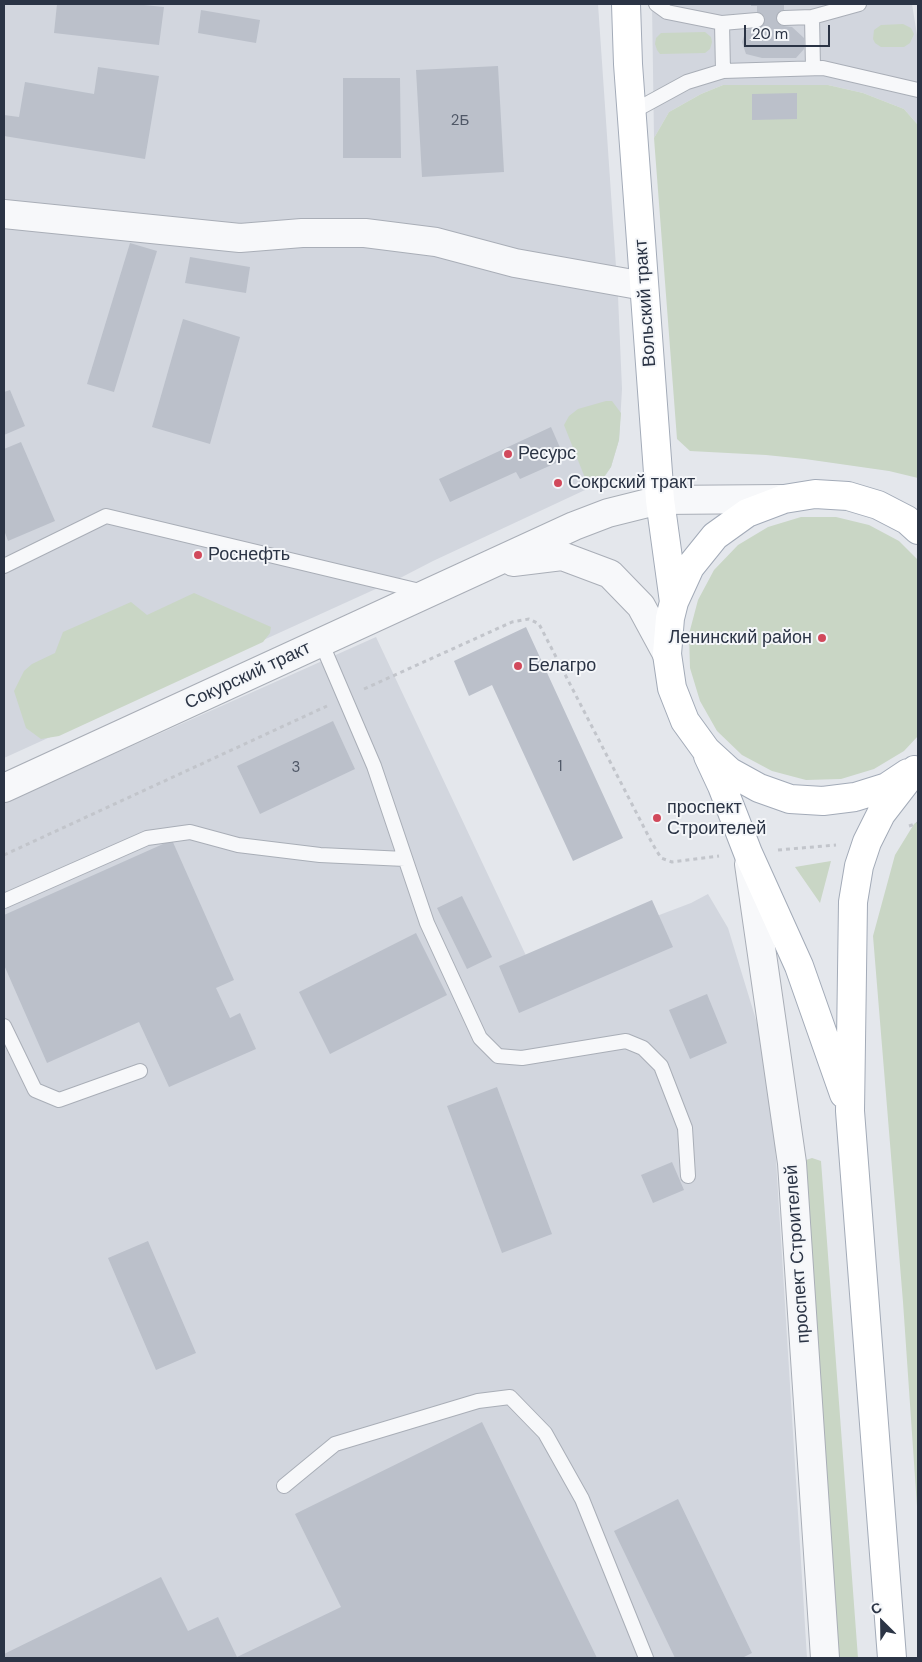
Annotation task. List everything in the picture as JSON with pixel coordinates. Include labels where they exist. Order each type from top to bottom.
[{"type":"main road","name":"Вольский тракт","points":[[626,4],[660,500],[674,602]]},
{"type":"main road","points":[[916,768],[887,787],[856,797],[823,801],[790,798],[758,788],[730,772],[706,750],[685,721],[672,688],[667,654],[670,618],[674,602],[690,567],[715,536],[747,513],[784,499],[815,494],[848,496],[878,505],[907,520],[918,530]]},
{"type":"main road","name":"проспект Строителей","points":[[706,750],[748,852],[799,966],[850,1111]]},
{"type":"main road","name":"проспект Строителей","points":[[892,1658],[850,1111],[853,902],[859,866],[866,842],[881,814],[916,768]]},
{"type":"street","points":[[4,214],[240,238],[302,234],[365,233],[436,242],[515,263],[644,286]]},
{"type":"street","name":"Сокурский тракт","points":[[4,788],[599,516],[660,500],[784,499]]},
{"type":"street","name":"Сокурский тракт","points":[[492,564],[562,556],[610,574],[641,606],[667,654]]},
{"type":"street","name":"проспект Строителей","points":[[748,852],[792,1163],[825,1658]]},
{"type":"lane","points":[[656,4],[667,12],[722,23],[757,20]]},
{"type":"lane","points":[[784,18],[812,17],[859,4]]},
{"type":"lane","points":[[812,17],[813,68]]},
{"type":"lane","points":[[722,23],[723,71]]},
{"type":"lane","points":[[632,112],[687,82],[723,71],[823,68],[918,90]]},
{"type":"lane","points":[[4,566],[106,516],[428,593]]},
{"type":"lane","points":[[320,642],[374,766],[428,923],[480,1038],[498,1056],[522,1058],[626,1041],[643,1048],[661,1066],[685,1128],[688,1176]]},
{"type":"lane","points":[[4,901],[147,838],[190,832],[238,845],[320,855],[405,859]]},
{"type":"lane","points":[[4,1026],[35,1090],[58,1100],[140,1071]]},
{"type":"lane","points":[[284,1486],[335,1444],[478,1401],[510,1397],[545,1433],[582,1499],[646,1658]]},
{"type":"path","points":[[4,855],[512,622],[529,619],[539,624],[661,858],[672,862],[748,852],[866,842],[918,822]]},
{"type":"shaded area","points":[[4,4],[598,4],[618,296],[622,389],[619,440],[611,467],[600,483],[402,577],[4,758]]},
{"type":"shaded area","points":[[652,4],[912,4],[917,35],[918,125],[904,109],[863,93],[828,85],[723,85],[701,94],[669,112],[654,138]]},
{"type":"shaded area","points":[[376,637],[530,964],[691,903],[708,894],[728,928],[760,1033],[773,1112],[807,1658],[4,1658],[4,803]]},
{"type":"green space","points":[[903,24],[911,28],[914,34],[910,43],[904,47],[881,47],[875,43],[873,39],[874,30],[881,25]]},
{"type":"green space","points":[[705,32],[711,37],[712,42],[710,49],[705,53],[660,54],[655,44],[656,38],[661,33]]},
{"type":"green space","points":[[723,85],[828,85],[863,93],[904,109],[918,125],[918,478],[889,471],[805,459],[690,451],[677,439],[654,138],[669,112],[701,94]]},
{"type":"green space","points":[[612,401],[621,413],[619,440],[611,467],[600,483],[589,488],[564,425],[569,416],[578,409]]},
{"type":"green space","points":[[801,517],[836,517],[869,525],[899,541],[918,560],[918,736],[904,751],[874,769],[841,779],[806,780],[772,771],[742,755],[717,731],[700,701],[690,668],[689,634],[698,600],[714,570],[738,545],[768,527]]},
{"type":"green space","points":[[194,593],[271,627],[270,633],[263,642],[59,736],[41,739],[26,728],[14,691],[24,671],[32,664],[55,653],[63,632],[131,602],[147,615]]},
{"type":"green space","points":[[918,821],[918,1521],[903,1302],[873,936],[895,855],[914,824]]},
{"type":"green space","points":[[831,861],[820,903],[795,867]]},
{"type":"green space","points":[[812,1158],[821,1161],[858,1658],[838,1658],[803,1161]]},
{"type":"building","points":[[57,4],[134,4],[164,7],[159,45],[54,33]]},
{"type":"building","points":[[751,4],[784,4],[784,26],[792,27],[804,38],[804,49],[796,58],[762,58],[746,54],[742,42],[746,30],[757,27],[757,6],[751,6]]},
{"type":"building","points":[[201,10],[260,20],[256,43],[198,33]]},
{"type":"building","points":[[498,66],[504,172],[422,177],[416,70]]},
{"type":"building","points":[[98,67],[159,76],[145,159],[4,136],[4,115],[19,117],[25,82],[94,94]]},
{"type":"building","points":[[343,78],[400,78],[401,158],[343,158]]},
{"type":"building","points":[[797,93],[797,119],[752,120],[752,94]]},
{"type":"building","points":[[130,243],[157,251],[114,392],[87,384]]},
{"type":"building","points":[[190,257],[250,267],[246,293],[185,283]]},
{"type":"building","points":[[183,319],[240,337],[210,444],[152,427]]},
{"type":"building","points":[[10,390],[25,426],[4,435],[4,392]]},
{"type":"building","points":[[551,427],[565,459],[520,479],[516,472],[450,502],[439,479]]},
{"type":"building","points":[[21,442],[55,521],[8,541],[4,530],[4,449]]},
{"type":"building","points":[[526,627],[623,838],[573,861],[492,685],[469,696],[454,661]]},
{"type":"building","points":[[333,721],[355,769],[260,814],[237,766]]},
{"type":"building","points":[[172,840],[234,980],[216,988],[230,1018],[240,1013],[256,1049],[169,1087],[139,1022],[47,1063],[4,965],[4,915]]},
{"type":"building","points":[[462,896],[492,957],[467,969],[437,908]]},
{"type":"building","points":[[652,900],[673,947],[519,1013],[499,966]]},
{"type":"building","points":[[416,933],[447,995],[330,1054],[299,992]]},
{"type":"building","points":[[707,994],[727,1043],[690,1059],[669,1010]]},
{"type":"building","points":[[497,1087],[552,1234],[502,1253],[447,1106]]},
{"type":"building","points":[[672,1162],[684,1190],[653,1203],[641,1175]]},
{"type":"building","points":[[148,1241],[196,1353],[156,1370],[108,1258]]},
{"type":"building","points":[[482,1422],[597,1658],[4,1658],[4,1654],[161,1577],[188,1631],[218,1617],[237,1657],[341,1607],[295,1514]]},
{"type":"building","points":[[678,1499],[752,1653],[742,1658],[675,1658],[614,1531]]},
{"type":"place","name":"Ресурс","points":[[508,454]]},
{"type":"place","name":"Сокрский тракт","points":[[558,483]]},
{"type":"place","name":"Роснефть","points":[[198,555]]},
{"type":"place","name":"Ленинский район","points":[[822,638]]},
{"type":"place","name":"Белагро","points":[[518,666]]},
{"type":"place","name":"проспект Строителей","points":[[657,818]]}]
